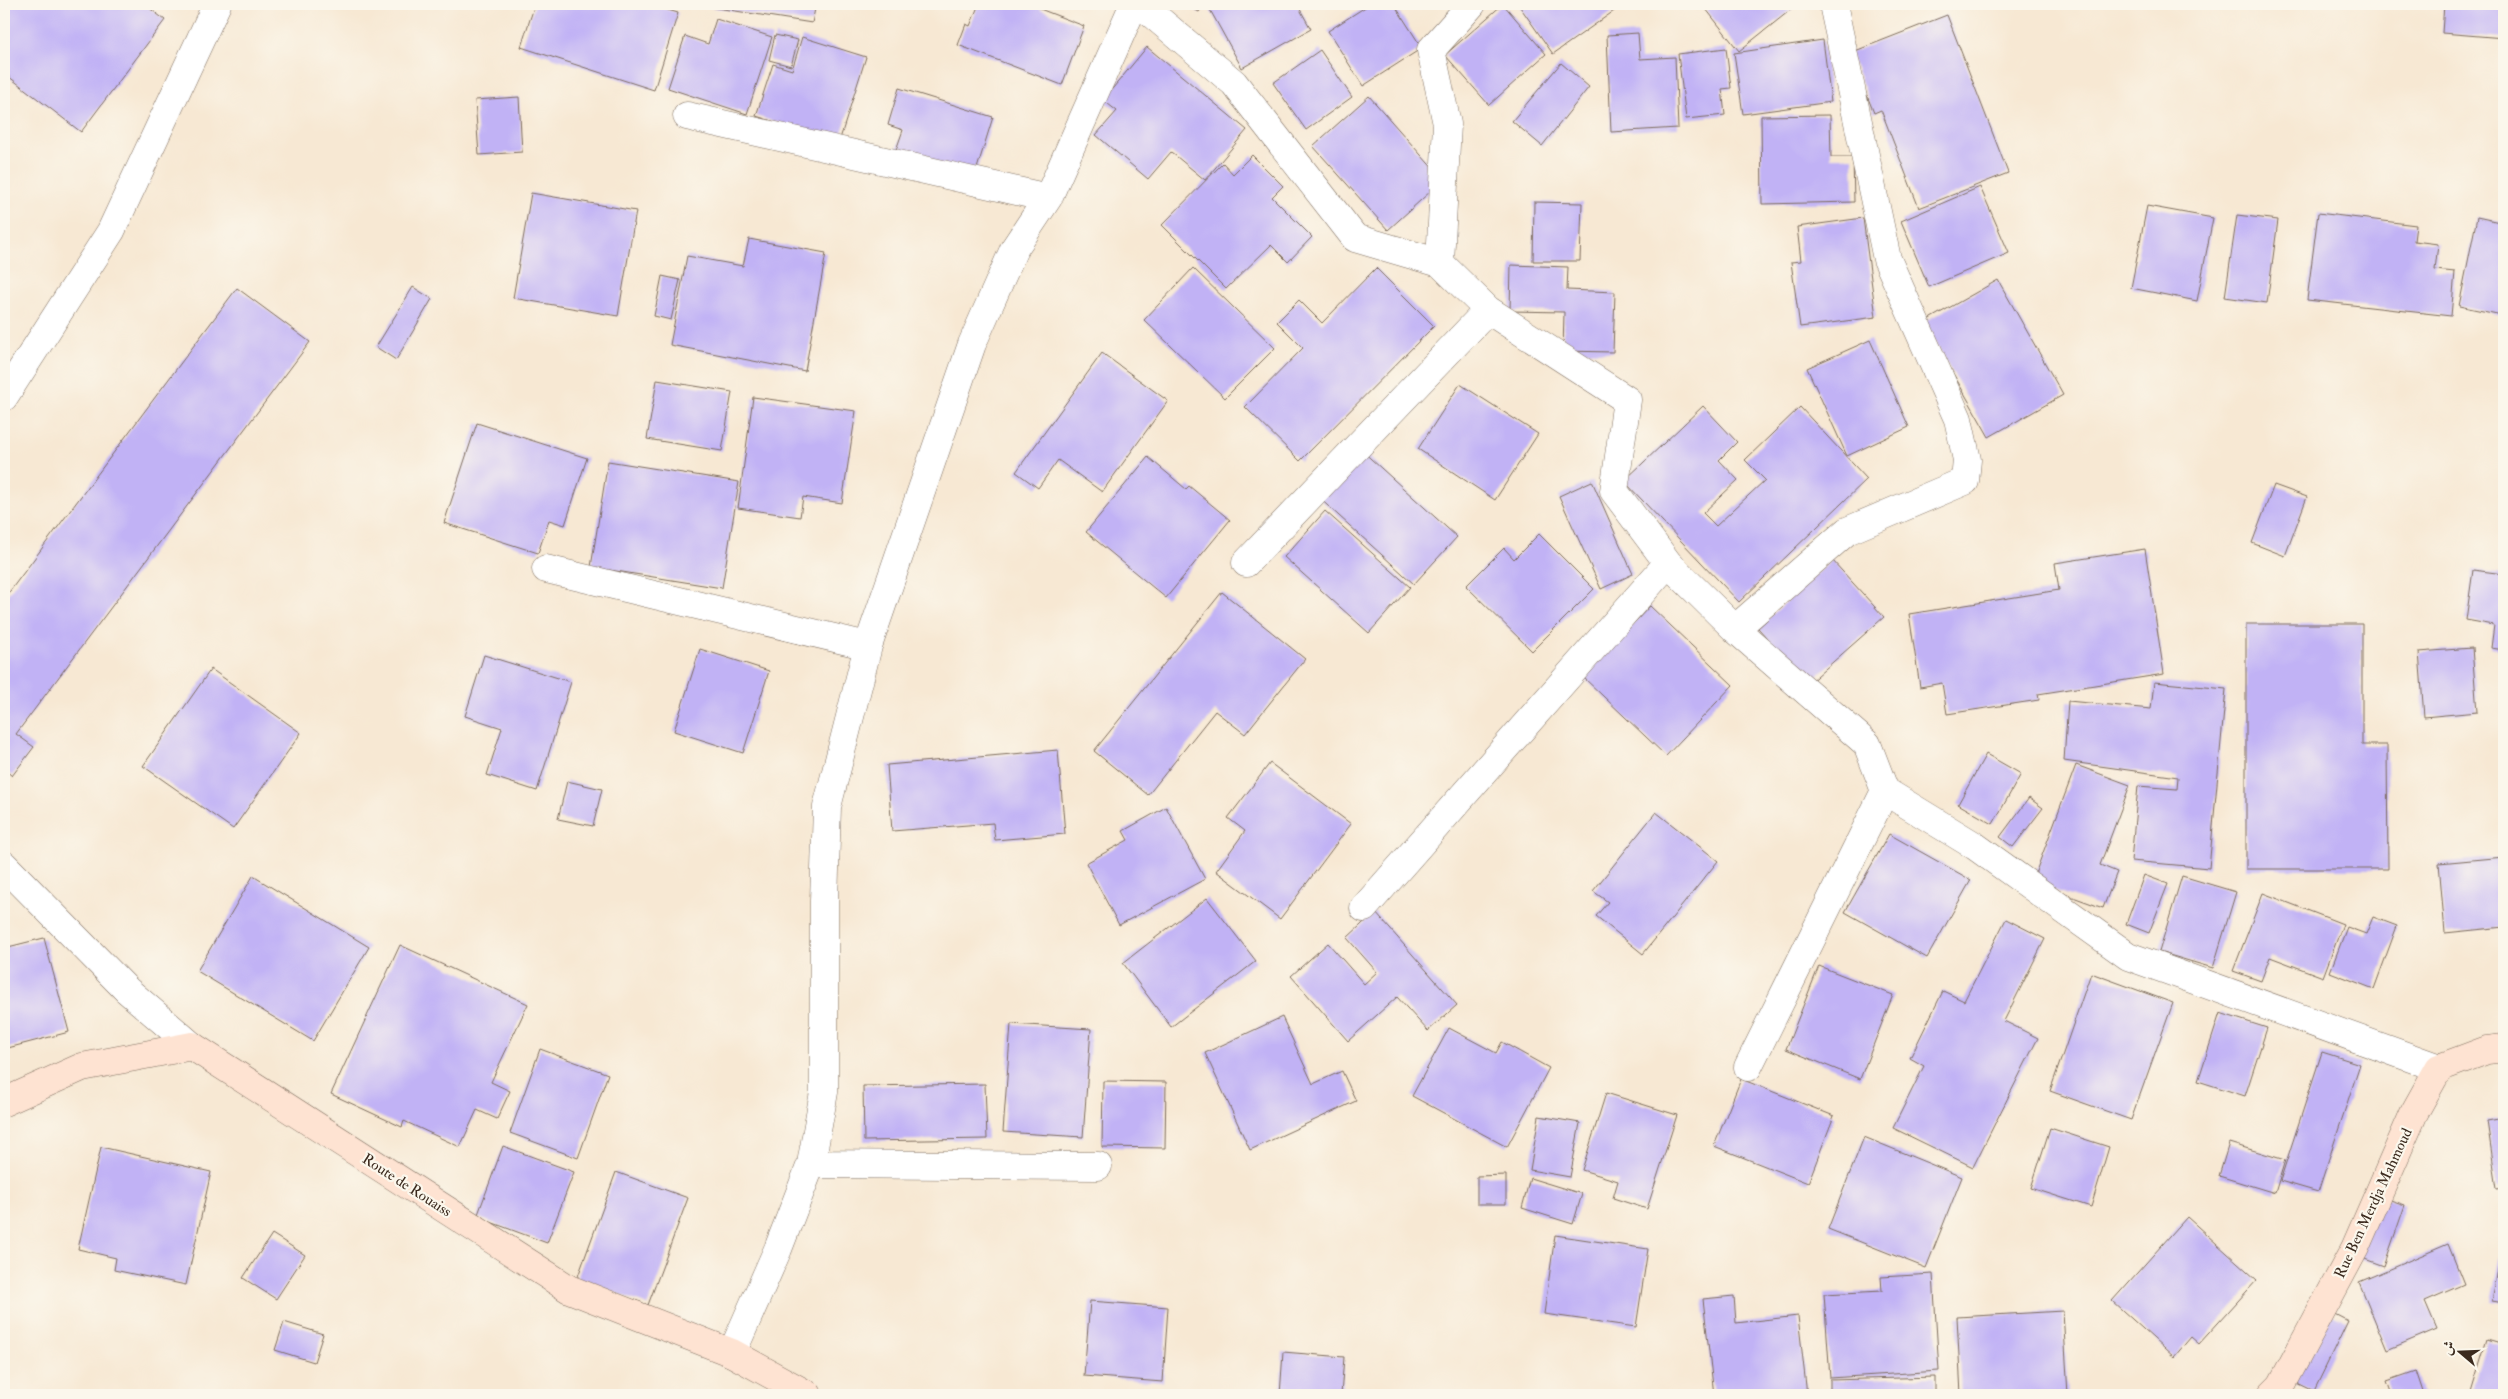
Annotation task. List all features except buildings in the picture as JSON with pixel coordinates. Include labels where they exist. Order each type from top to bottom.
[{"type":"street","points":[[4,397],[111,231],[217,4]]},
{"type":"street","points":[[732,1353],[778,1249],[811,1164],[824,1092],[824,901],[827,806],[868,646],[972,344],[1014,249],[1048,198],[1134,4]]},
{"type":"street","points":[[1140,4],[1234,82],[1355,238],[1440,263],[1488,310],[1627,400],[1614,491],[1668,563],[1735,629],[1867,744],[1886,791],[1975,846],[2128,956],[2439,1068],[2487,1050],[2504,1048]]},
{"type":"street","points":[[1440,263],[1447,124],[1431,50],[1472,4]]},
{"type":"street","points":[[1735,629],[1847,531],[1965,481],[1967,460],[1958,419],[1887,259],[1833,4]]},
{"type":"street","points":[[687,116],[1048,198]]},
{"type":"street","points":[[1246,562],[1488,310]]},
{"type":"street","points":[[1364,908],[1668,563]]},
{"type":"street","points":[[546,569],[868,646]]},
{"type":"street","points":[[1748,1067],[1886,791]]},
{"type":"street","points":[[4,865],[127,990],[192,1046]]},
{"type":"street","points":[[4,1102],[82,1067],[192,1046]]},
{"type":"street","name":"Route de Rouaiss","points":[[192,1046],[569,1289],[732,1353],[808,1395]]},
{"type":"street","name":"Rue Ben Merdja Mahmoud","points":[[2272,1395],[2281,1386],[2355,1248],[2414,1113],[2439,1068]]},
{"type":"street","points":[[811,1164],[1098,1166]]}]
